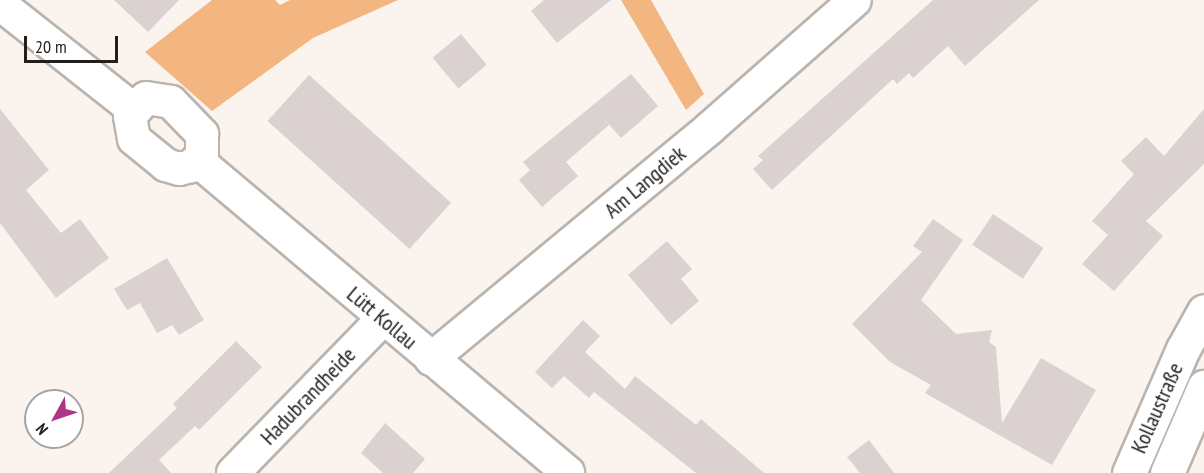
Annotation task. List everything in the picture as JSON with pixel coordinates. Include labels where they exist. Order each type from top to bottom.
[{"type":"main road","name":"Kollaustraße","points":[[1129,473],[1183,349],[1204,311]]},
{"type":"main road","name":"Kollaustraße","points":[[1167,473],[1204,387]]},
{"type":"street","name":"Am Langdiek","points":[[431,359],[710,128],[855,0]]},
{"type":"street","points":[[0,4],[133,109]]},
{"type":"street","points":[[146,98],[171,102],[202,134],[203,148],[198,161],[186,168],[172,168],[141,145],[131,132],[133,109],[146,98]]},
{"type":"street","name":"Lütt Kollau","points":[[198,161],[568,473]]},
{"type":"street","name":"Hadubrandheide","points":[[233,473],[383,318]]},
{"type":"shaded area","points":[[212,0],[275,0],[280,5],[290,0],[398,0],[313,38],[212,111],[145,52]]},
{"type":"shaded area","points":[[621,0],[651,0],[704,94],[686,110]]},
{"type":"building","points":[[114,0],[179,0],[148,32]]},
{"type":"building","points":[[544,0],[611,0],[557,43],[531,11]]},
{"type":"building","points":[[933,0],[1039,0],[965,66],[948,46],[913,78],[909,73],[897,84],[893,79],[772,190],[753,169],[763,160],[758,156]]},
{"type":"building","points":[[461,34],[487,65],[458,88],[433,58]]},
{"type":"building","points":[[631,74],[658,106],[621,138],[597,111],[609,125],[566,162],[578,176],[542,207],[519,180],[530,170],[523,162]]},
{"type":"building","points":[[309,75],[451,203],[409,249],[268,121]]},
{"type":"building","points":[[0,109],[49,170],[26,190],[61,233],[80,219],[109,258],[56,298],[0,223]]},
{"type":"building","points":[[1204,109],[1204,164],[1146,221],[1163,236],[1114,291],[1082,264],[1108,235],[1092,221],[1134,174],[1121,161],[1146,137],[1164,156]]},
{"type":"building","points":[[993,214],[1044,248],[1023,279],[972,245]]},
{"type":"building","points":[[933,219],[963,240],[921,300],[956,334],[992,330],[989,342],[996,347],[1002,423],[1041,358],[1096,390],[1052,465],[925,393],[931,385],[890,362],[852,324],[922,252],[913,246]]},
{"type":"building","points":[[667,241],[692,269],[681,279],[699,301],[671,325],[628,275]]},
{"type":"building","points":[[167,258],[204,320],[179,335],[172,325],[157,333],[140,303],[127,310],[114,289]]},
{"type":"building","points":[[583,320],[600,336],[585,352],[625,389],[635,376],[696,425],[701,419],[764,473],[696,473],[594,392],[589,398],[564,376],[552,388],[535,372]]},
{"type":"building","points":[[236,341],[262,367],[199,430],[195,426],[159,460],[171,473],[109,473],[177,408],[173,404]]},
{"type":"building","points":[[385,423],[425,459],[413,473],[383,473],[361,453]]},
{"type":"building","points":[[869,440],[894,473],[860,473],[847,457]]}]
